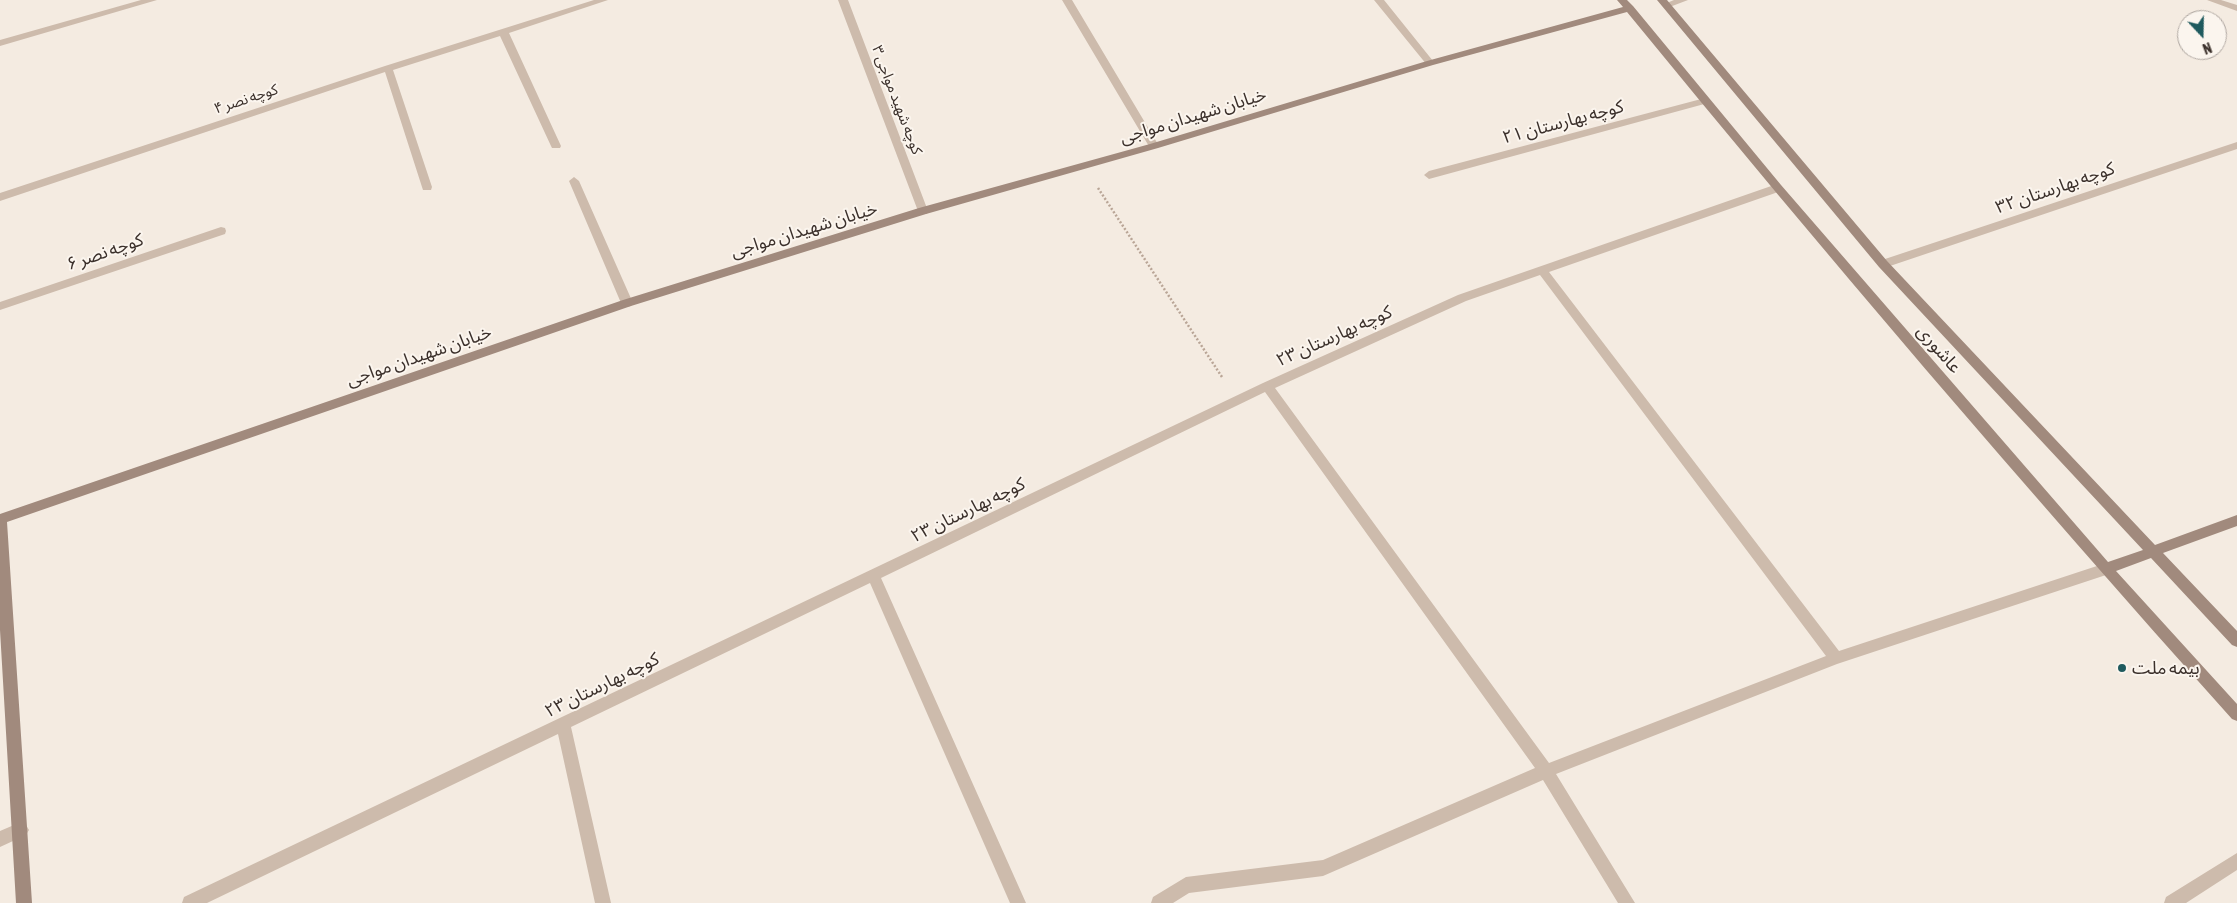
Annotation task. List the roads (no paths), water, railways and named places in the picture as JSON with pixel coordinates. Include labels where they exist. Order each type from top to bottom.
[{"type":"street","points":[[106,0],[107,11]]},
{"type":"street","points":[[0,43],[107,11],[152,0]]},
{"type":"street","name":"کوچه نصر ۴","points":[[0,197],[388,68],[604,0]]},
{"type":"street","name":"کوچه شهید مواجی ۳","points":[[843,0],[923,211]]},
{"type":"street","points":[[1066,0],[1154,146]]},
{"type":"street","points":[[1379,0],[1430,63]]},
{"type":"street","points":[[1664,2],[1682,0]]},
{"type":"street","points":[[2218,1],[2237,8]]},
{"type":"street","name":"عاشوری","points":[[1664,2],[1883,264],[2237,641]]},
{"type":"street","name":"خیابان شهیدان مواجی","points":[[0,519],[626,303],[923,211],[1154,146],[1626,4]]},
{"type":"street","name":"عاشوری","points":[[1626,4],[1777,188],[2106,569],[2237,714]]},
{"type":"street","points":[[503,31],[556,146]]},
{"type":"street","points":[[388,68],[427,187]]},
{"type":"street","name":"کوچه بهارستان ۲۱","points":[[1428,175],[1705,101]]},
{"type":"street","name":"کوچه بهارستان ۳۲","points":[[1883,264],[2237,145]]},
{"type":"street","points":[[574,181],[626,303]]},
{"type":"street","name":"کوچه بهارستان ۲۳","points":[[190,903],[1268,386],[1462,298],[1777,188]]},
{"type":"street","name":"کوچه نصر ۶","points":[[0,306],[221,231]]},
{"type":"street","points":[[1542,270],[1836,658]]},
{"type":"street","points":[[1268,386],[1546,771],[1627,903]]},
{"type":"street","points":[[0,519],[24,903]]},
{"type":"street","points":[[1159,903],[1186,885],[1323,868],[1546,771],[1836,658],[2106,569],[2237,520]]},
{"type":"street","points":[[874,576],[1018,903]]},
{"type":"street","points":[[563,724],[603,903]]},
{"type":"street","points":[[0,839],[20,830]]},
{"type":"street","points":[[2172,903],[2237,861]]},
{"type":"place","name":"بیمه ملت","points":[[2122,668]]}]
